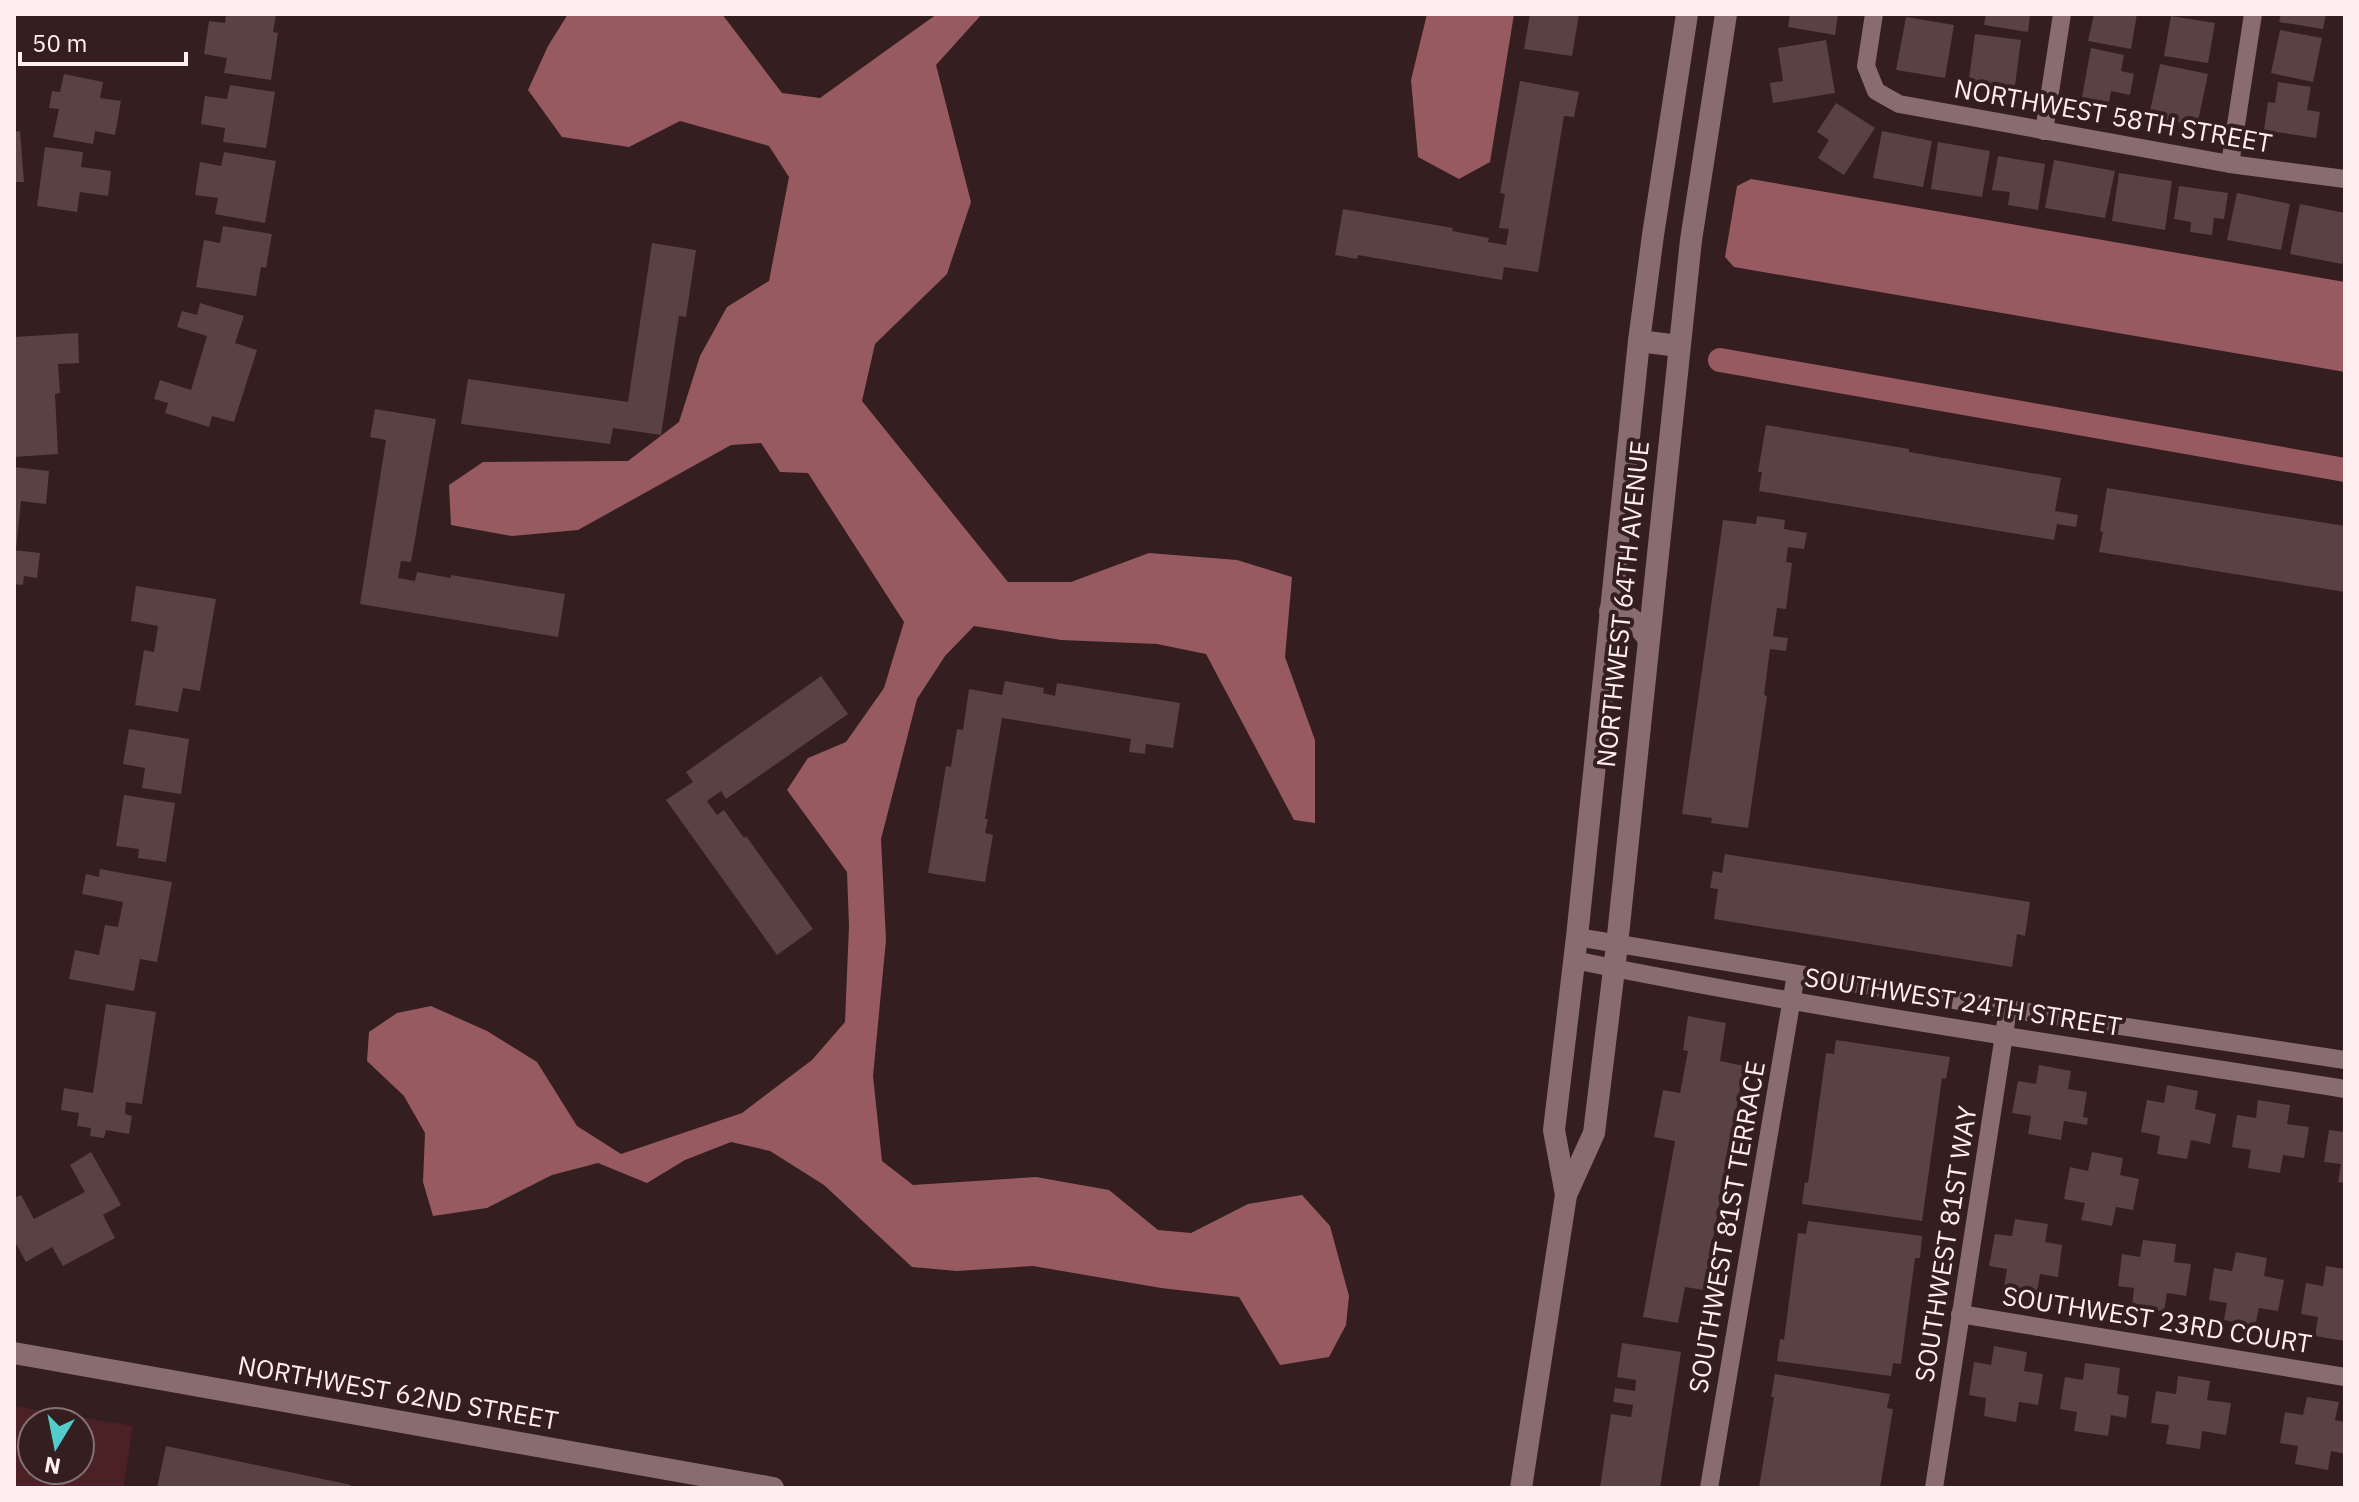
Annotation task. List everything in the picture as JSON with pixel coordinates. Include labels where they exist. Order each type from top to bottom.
[{"type":"street","name":"NORTHWEST 64TH AVENUE","points":[[1566,1195],[1554,1130],[1639,341],[1687,14]]},
{"type":"street","name":"NORTHWEST 64TH AVENUE","points":[[1521,1488],[1566,1195],[1594,1133],[1617,945],[1691,240],[1726,14]]},
{"type":"street","name":"NORTHWEST 58TH STREET","points":[[1874,14],[1866,66],[1876,91],[1899,104],[2230,164],[2345,179]]},
{"type":"street","points":[[2044,131],[2062,14]]},
{"type":"street","points":[[2230,164],[2253,14]]},
{"type":"street","points":[[1639,341],[1679,346]]},
{"type":"street","points":[[1610,611],[1623,612],[1638,623],[1648,638]]},
{"type":"street","name":"SOUTHWEST 24TH STREET","points":[[1575,949],[1617,945],[2345,1060]]},
{"type":"street","name":"SOUTHWEST 24TH STREET","points":[[1575,949],[1614,968],[1792,1000],[2345,1089]]},
{"type":"street","name":"SOUTHWEST 81ST TERRACE","points":[[1709,1488],[1796,974]]},
{"type":"street","name":"SOUTHWEST 81ST WAY","points":[[1934,1488],[2008,1009]]},
{"type":"street","name":"SOUTHWEST 23RD COURT","points":[[1960,1314],[2345,1377]]},
{"type":"street","name":"NORTHWEST 62ND STREET","points":[[14,1353],[773,1488]]},
{"type":"shaded area","points":[[568,14],[722,14],[782,93],[820,98],[937,14],[982,14],[936,65],[971,202],[947,274],[875,344],[862,401],[1008,582],[1071,582],[1149,553],[1237,560],[1292,577],[1285,657],[1315,740],[1315,823],[1294,820],[1206,654],[1157,644],[1061,640],[974,626],[945,656],[917,699],[881,839],[886,940],[873,1076],[882,1161],[913,1185],[1036,1177],[1109,1190],[1158,1230],[1191,1233],[1248,1204],[1302,1195],[1330,1226],[1349,1296],[1346,1325],[1329,1357],[1280,1365],[1239,1297],[1161,1288],[1033,1266],[957,1271],[912,1267],[824,1185],[770,1151],[731,1142],[685,1160],[647,1183],[598,1163],[552,1175],[487,1208],[433,1216],[423,1182],[425,1133],[404,1096],[367,1061],[369,1032],[397,1013],[431,1006],[487,1031],[537,1062],[577,1126],[621,1154],[742,1113],[812,1060],[845,1022],[849,926],[847,872],[787,790],[808,758],[846,742],[884,688],[904,622],[808,473],[780,472],[761,443],[731,445],[578,530],[512,536],[451,525],[449,485],[483,462],[628,461],[679,422],[700,356],[727,307],[769,281],[789,177],[769,146],[680,121],[629,147],[562,137],[528,90],[548,46]]},
{"type":"shaded area","points":[[1427,14],[1514,14],[1490,162],[1459,179],[1418,157],[1411,80]]},
{"type":"shaded area","points":[[1751,179],[2345,282],[2345,372],[1734,267],[1725,257],[1737,186]]},
{"type":"shaded area","points":[[14,1406],[16,1486],[96,1486],[96,1420],[133,1426],[123,1488],[14,1488]]},
{"type":"building","points":[[226,14],[276,15],[273,32],[278,33],[271,80],[224,73],[227,58],[204,54],[209,21],[225,23]]},
{"type":"building","points":[[1530,14],[1579,14],[1572,56],[1524,49]]},
{"type":"building","points":[[1790,14],[1838,14],[1835,35],[1788,27]]},
{"type":"building","points":[[1986,14],[2030,14],[2028,32],[1984,25]]},
{"type":"building","points":[[2094,14],[2137,14],[2131,49],[2088,41]]},
{"type":"building","points":[[2281,14],[2326,14],[2323,29],[2279,22]]},
{"type":"building","points":[[2171,16],[2215,23],[2208,63],[2164,56]]},
{"type":"building","points":[[1906,17],[1954,25],[1945,78],[1896,70]]},
{"type":"building","points":[[2280,30],[2322,38],[2313,82],[2271,73]]},
{"type":"building","points":[[1975,34],[2021,40],[2014,93],[1968,86]]},
{"type":"building","points":[[1826,40],[1835,93],[1773,103],[1770,83],[1783,81],[1778,48]]},
{"type":"building","points":[[2091,48],[2124,55],[2121,71],[2134,74],[2130,95],[2111,91],[2109,102],[2082,97]]},
{"type":"building","points":[[2160,64],[2208,74],[2197,126],[2149,116]]},
{"type":"building","points":[[64,74],[103,82],[100,98],[121,101],[115,135],[95,131],[93,144],[53,137],[59,109],[49,108],[52,91],[60,92]]},
{"type":"building","points":[[1520,81],[1579,92],[1574,117],[1564,116],[1538,272],[1504,267],[1502,280],[1358,255],[1357,259],[1335,255],[1343,209],[1453,228],[1452,231],[1489,238],[1488,242],[1506,245],[1509,229],[1499,228],[1505,194],[1500,193]]},
{"type":"building","points":[[2278,82],[2311,87],[2307,110],[2320,112],[2316,138],[2264,130],[2268,102],[2275,103]]},
{"type":"building","points":[[230,85],[275,92],[266,148],[223,142],[225,128],[201,124],[205,96],[227,99]]},
{"type":"building","points":[[1836,103],[1875,128],[1844,175],[1818,158],[1829,140],[1817,132]]},
{"type":"building","points":[[20,131],[24,182],[14,182],[14,132]]},
{"type":"building","points":[[1882,131],[1932,141],[1923,187],[1873,178]]},
{"type":"building","points":[[1938,142],[1990,151],[1982,197],[1931,189]]},
{"type":"building","points":[[45,147],[83,152],[81,167],[111,171],[108,196],[80,192],[77,212],[37,206]]},
{"type":"building","points":[[224,152],[276,161],[265,223],[215,214],[218,198],[195,195],[200,162],[221,166]]},
{"type":"building","points":[[1998,156],[2045,164],[2038,210],[2008,205],[2010,192],[1992,190]]},
{"type":"building","points":[[2054,160],[2115,171],[2105,218],[2045,208]]},
{"type":"building","points":[[2119,173],[2172,181],[2165,230],[2112,221]]},
{"type":"building","points":[[2179,186],[2228,193],[2224,219],[2214,218],[2212,235],[2190,232],[2191,222],[2174,219]]},
{"type":"building","points":[[2237,193],[2290,204],[2281,250],[2227,240]]},
{"type":"building","points":[[2300,204],[2345,213],[2342,264],[2290,254]]},
{"type":"building","points":[[223,226],[272,234],[266,268],[261,267],[256,296],[196,287],[204,240],[220,243]]},
{"type":"building","points":[[652,243],[696,250],[686,317],[679,316],[661,435],[613,428],[610,444],[461,424],[468,379],[628,402]]},
{"type":"building","points":[[200,303],[244,316],[235,343],[257,350],[234,422],[212,416],[209,427],[165,413],[168,403],[154,399],[160,380],[191,390],[207,336],[177,327],[182,311],[197,315]]},
{"type":"building","points":[[78,333],[79,363],[58,364],[60,393],[55,394],[58,454],[14,457],[14,337]]},
{"type":"building","points":[[375,409],[436,419],[411,562],[401,561],[398,578],[415,581],[417,572],[451,578],[451,575],[565,594],[558,637],[360,604],[386,440],[370,437]]},
{"type":"building","points":[[1766,425],[2061,478],[2055,511],[2078,515],[2076,527],[2057,524],[2054,540],[1759,491],[1762,472],[1758,472]]},
{"type":"building","points":[[14,467],[49,471],[46,504],[21,501],[16,550],[14,550]]},
{"type":"building","points":[[2107,488],[2345,526],[2345,592],[2099,552]]},
{"type":"building","points":[[1757,516],[1785,520],[1784,529],[1807,533],[1804,549],[1788,547],[1786,562],[1792,563],[1786,609],[1777,608],[1773,636],[1788,638],[1786,651],[1770,649],[1764,695],[1767,696],[1748,828],[1711,823],[1712,818],[1682,814],[1723,520],[1756,524]]},
{"type":"building","points":[[14,550],[40,553],[37,578],[24,576],[23,585],[14,584]]},
{"type":"building","points":[[136,586],[216,599],[200,691],[183,688],[178,712],[135,705],[144,650],[154,652],[158,626],[131,621]]},
{"type":"building","points":[[821,676],[848,714],[726,799],[721,791],[707,801],[717,815],[724,810],[744,838],[746,836],[813,929],[777,955],[666,800],[693,782],[686,772]]},
{"type":"building","points":[[1005,681],[1044,688],[1043,693],[1055,696],[1057,683],[1180,703],[1173,748],[1146,744],[1145,754],[1129,752],[1131,739],[1002,718],[985,819],[988,819],[985,833],[993,835],[985,882],[928,873],[946,766],[951,767],[957,729],[963,730],[969,689],[1002,695]]},
{"type":"building","points":[[129,729],[189,739],[181,794],[142,788],[145,768],[123,764]]},
{"type":"building","points":[[124,795],[175,803],[166,862],[138,858],[139,849],[116,846]]},
{"type":"building","points":[[1725,854],[2030,902],[2025,936],[2017,934],[2012,967],[1714,919],[1718,889],[1710,888],[1713,871],[1722,873]]},
{"type":"building","points":[[100,869],[172,882],[157,962],[140,959],[134,991],[69,979],[75,950],[99,955],[105,925],[118,927],[123,902],[82,894],[86,874],[99,877]]},
{"type":"building","points":[[106,1004],[156,1012],[142,1104],[126,1102],[125,1114],[132,1116],[129,1134],[106,1130],[104,1138],[90,1136],[91,1128],[77,1126],[79,1113],[61,1110],[64,1088],[93,1093]]},
{"type":"building","points":[[1688,1016],[1726,1023],[1720,1061],[1744,1066],[1704,1290],[1685,1287],[1678,1323],[1643,1317],[1675,1141],[1654,1137],[1663,1090],[1680,1093],[1688,1051],[1683,1050]]},
{"type":"building","points":[[1836,1040],[1950,1057],[1946,1079],[1942,1078],[1922,1221],[1802,1204],[1805,1182],[1808,1183],[1826,1053],[1834,1054]]},
{"type":"building","points":[[2039,1065],[2071,1071],[2068,1089],[2087,1092],[2083,1117],[2088,1118],[2087,1125],[2064,1121],[2061,1140],[2028,1134],[2031,1116],[2012,1113],[2018,1081],[2036,1084]]},
{"type":"building","points":[[2167,1085],[2198,1091],[2195,1109],[2216,1114],[2210,1144],[2191,1140],[2187,1159],[2157,1154],[2160,1136],[2141,1132],[2147,1100],[2164,1103]]},
{"type":"building","points":[[2258,1100],[2290,1105],[2287,1124],[2309,1127],[2304,1158],[2283,1155],[2280,1173],[2248,1168],[2251,1150],[2232,1147],[2237,1115],[2256,1118]]},
{"type":"building","points":[[2329,1130],[2345,1132],[2345,1183],[2338,1182],[2341,1164],[2324,1162]]},
{"type":"building","points":[[91,1152],[121,1205],[103,1215],[115,1238],[63,1266],[52,1247],[26,1262],[14,1240],[14,1198],[21,1195],[34,1219],[85,1192],[70,1165]]},
{"type":"building","points":[[2092,1152],[2123,1158],[2120,1175],[2139,1179],[2133,1210],[2116,1207],[2112,1226],[2081,1220],[2085,1203],[2064,1199],[2070,1167],[2088,1171]]},
{"type":"building","points":[[2015,1219],[2048,1224],[2045,1242],[2062,1245],[2058,1277],[2040,1274],[2037,1292],[2004,1287],[2007,1269],[1989,1266],[1995,1234],[2012,1236]]},
{"type":"building","points":[[1808,1221],[1922,1236],[1920,1258],[1915,1258],[1901,1364],[1893,1363],[1891,1376],[1777,1361],[1780,1339],[1784,1340],[1798,1233],[1806,1234]]},
{"type":"building","points":[[2143,1240],[2176,1244],[2174,1262],[2191,1264],[2186,1296],[2167,1293],[2164,1311],[2132,1307],[2134,1288],[2118,1286],[2122,1254],[2140,1257]]},
{"type":"building","points":[[2236,1252],[2267,1258],[2264,1276],[2284,1280],[2278,1311],[2259,1308],[2255,1326],[2224,1320],[2227,1303],[2209,1300],[2214,1268],[2232,1271]]},
{"type":"building","points":[[2326,1266],[2345,1269],[2345,1341],[2315,1336],[2318,1317],[2301,1314],[2306,1283],[2323,1286]]},
{"type":"building","points":[[1622,1343],[1681,1352],[1660,1488],[1600,1488],[1611,1414],[1631,1417],[1633,1405],[1613,1402],[1615,1388],[1635,1391],[1636,1380],[1617,1377]]},
{"type":"building","points":[[1994,1346],[2027,1352],[2024,1371],[2043,1374],[2038,1405],[2019,1402],[2016,1422],[1984,1416],[1986,1398],[1969,1395],[1974,1362],[1991,1365]]},
{"type":"building","points":[[2085,1363],[2120,1368],[2117,1394],[2129,1396],[2126,1418],[2111,1415],[2108,1436],[2074,1431],[2077,1412],[2060,1409],[2065,1377],[2083,1380]]},
{"type":"building","points":[[1775,1374],[1890,1394],[1887,1408],[1893,1409],[1880,1488],[1759,1488]]},
{"type":"building","points":[[2178,1376],[2210,1381],[2207,1400],[2231,1403],[2226,1435],[2202,1431],[2200,1449],[2166,1444],[2169,1425],[2151,1423],[2156,1391],[2176,1394]]},
{"type":"building","points":[[2307,1397],[2339,1402],[2335,1420],[2345,1422],[2345,1454],[2331,1451],[2328,1470],[2295,1464],[2298,1446],[2280,1443],[2285,1412],[2303,1415]]},
{"type":"building","points":[[166,1446],[351,1485],[350,1488],[157,1488]]},
{"type":"waterway","points":[[1720,360],[2345,470]]}]
